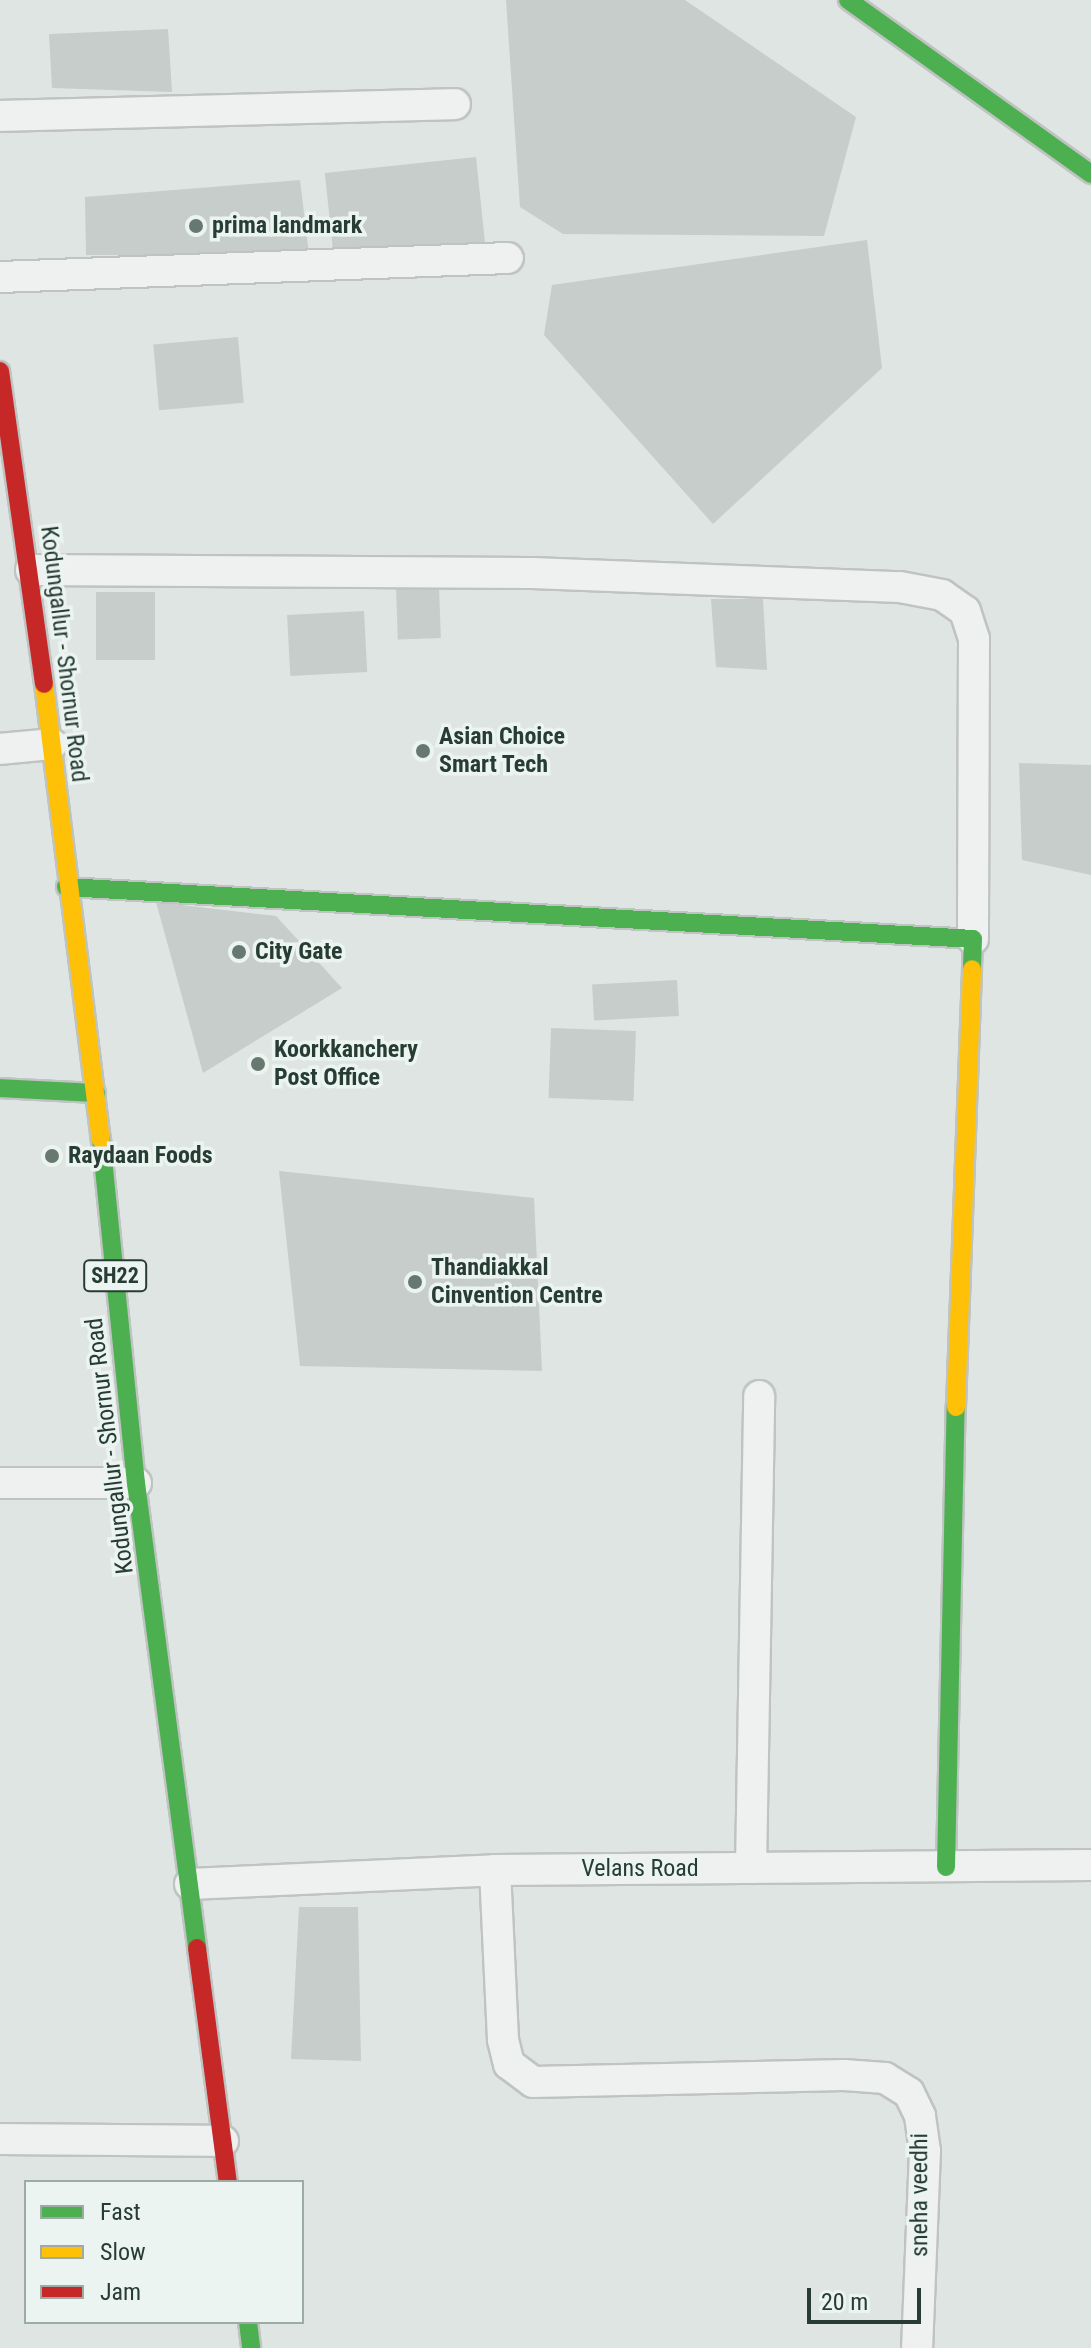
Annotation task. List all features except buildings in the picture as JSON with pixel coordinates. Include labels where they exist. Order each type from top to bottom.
[{"type":"main road","points":[[848,0],[1091,174]]},
{"type":"main road","name":"Kodungallur - Shornur Road","points":[[0,371],[11,512],[31,570],[66,887],[96,1093],[136,1483],[228,2180]]},
{"type":"main road","points":[[66,887],[973,939],[960,1201],[946,1867]]},
{"type":"main road","points":[[0,1088],[96,1093]]},
{"type":"main road","points":[[248,2324],[251,2348]]},
{"type":"street","points":[[0,116],[455,104]]},
{"type":"street","points":[[0,277],[508,258]]},
{"type":"street","points":[[31,570],[532,573],[900,587],[942,595],[965,611],[974,639],[973,939]]},
{"type":"street","points":[[0,749],[52,744]]},
{"type":"street","points":[[751,1868],[759,1396]]},
{"type":"street","points":[[0,1483],[136,1483]]},
{"type":"street","name":"Velans Road","points":[[190,1884],[495,1870],[1091,1865]]},
{"type":"street","name":"sneha veedhi","points":[[495,1870],[503,2040],[509,2064],[533,2082],[844,2075],[885,2078],[909,2093],[920,2116],[925,2151],[917,2348]]},
{"type":"street","points":[[0,2139],[223,2141]]},
{"type":"traffic: fast","points":[[848,0],[1091,174]]},
{"type":"traffic: fast","points":[[66,887],[973,939],[972,969]]},
{"type":"traffic: fast","points":[[0,1088],[96,1093]]},
{"type":"traffic: fast","points":[[101,1139],[136,1483],[197,1948]]},
{"type":"traffic: fast","points":[[946,1867],[956,1407]]},
{"type":"traffic: fast","points":[[248,2324],[251,2348]]},
{"type":"traffic: slow","points":[[44,684],[101,1139]]},
{"type":"traffic: slow","points":[[956,1407],[972,969]]},
{"type":"traffic: jam","points":[[0,371],[44,684]]},
{"type":"traffic: jam","points":[[197,1948],[228,2180]]},
{"type":"place","name":"prima landmark","points":[[196,226]]},
{"type":"place","name":"Asian Choice Smart Tech","points":[[423,751]]},
{"type":"place","name":"City Gate","points":[[239,952]]},
{"type":"place","name":"Koorkkanchery Post Office","points":[[258,1064]]},
{"type":"place","name":"Raydaan Foods","points":[[52,1156]]},
{"type":"place","name":"Thandiakkal Cinvention Centre","points":[[415,1282]]}]
